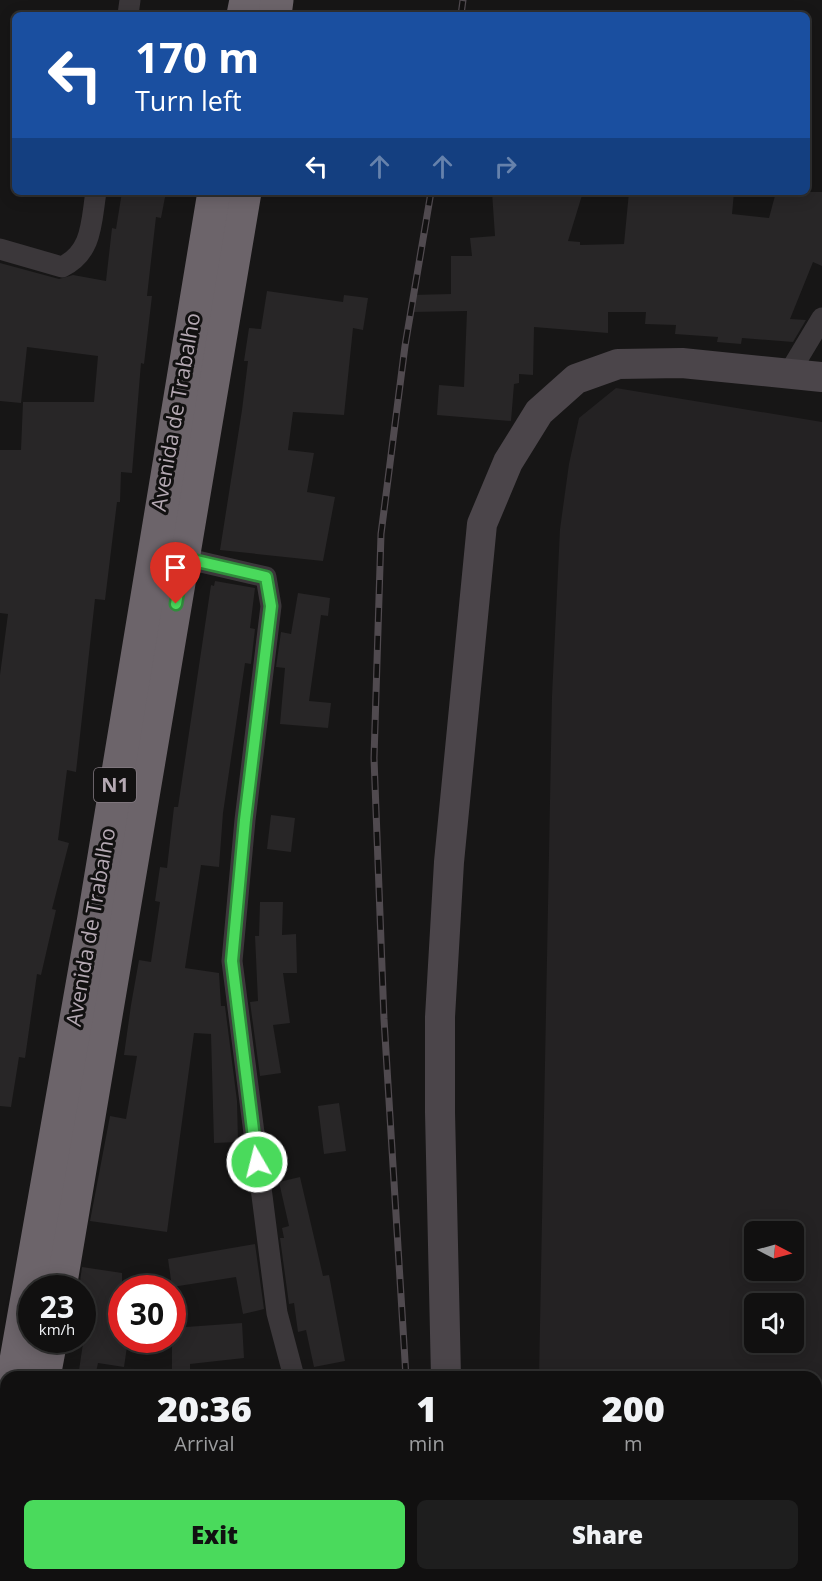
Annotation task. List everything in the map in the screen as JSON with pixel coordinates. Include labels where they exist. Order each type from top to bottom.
[{"type":"highway","name":"Avenida de Trabalho","points":[[36,1275],[184,558],[221,241],[214,195]]},
{"type":"highway","name":"Avenida de Trabalho","points":[[62,1275],[100,964],[221,241],[244,195]]},
{"type":"highway","name":"Avenida de Trabalho","points":[[14,1371],[19,1353]]},
{"type":"highway","points":[[45,1371],[49,1353]]},
{"type":"street","points":[[0,249],[62,267],[78,259],[87,241],[95,195]]},
{"type":"street","points":[[789,372],[822,318]]},
{"type":"street","points":[[446,1371],[440,1017],[449,862],[482,524],[508,462],[539,412],[576,379],[618,364],[682,363],[822,377]]},
{"type":"street","points":[[184,558],[266,577],[271,606],[245,820],[232,961],[277,1313],[292,1371]]},
{"type":"shaded area","points":[[616,388],[822,422],[822,1371],[539,1371],[552,696],[560,529],[569,464],[579,418]]},
{"type":"building","points":[[810,192],[822,192],[822,266],[813,262],[790,319],[806,320],[793,342],[742,338],[741,344],[717,342],[718,337],[675,334],[676,325],[645,324],[646,312],[608,312],[608,333],[534,327],[533,375],[519,374],[519,383],[514,384],[511,421],[437,415],[439,385],[464,387],[467,311],[412,312],[412,295],[451,294],[451,256],[472,256],[470,238],[495,236],[492,195],[582,195],[568,241],[580,242],[580,245],[624,244],[629,195],[734,195],[732,214],[769,218],[775,195],[810,195]]},
{"type":"building","points":[[122,195],[165,195],[161,218],[156,217],[147,296],[152,296],[144,364],[141,363],[132,473],[121,472],[120,502],[117,502],[105,600],[95,599],[76,772],[67,770],[58,840],[69,843],[52,909],[56,910],[41,975],[37,974],[25,1058],[19,1057],[11,1107],[0,1106],[0,675],[8,614],[0,613],[0,450],[21,450],[23,402],[94,402],[98,356],[27,347],[21,403],[0,401],[0,263],[59,279],[73,275],[106,281],[112,228],[116,229]]},
{"type":"building","points":[[267,291],[343,302],[344,295],[368,298],[363,330],[353,328],[344,415],[293,412],[288,450],[314,453],[307,492],[335,497],[323,561],[220,550],[242,410],[248,361],[244,361],[249,328],[261,329]]},
{"type":"building","points":[[215,581],[255,588],[250,628],[255,629],[251,664],[245,663],[223,813],[219,867],[201,865],[185,968],[219,973],[221,1006],[225,1006],[237,1101],[238,1142],[214,1143],[211,1034],[194,1033],[167,1232],[90,1221],[110,1116],[126,1119],[137,1056],[124,1055],[131,1005],[139,960],[151,962],[160,902],[155,901],[160,867],[167,868],[174,807],[178,807],[211,585],[214,586]]},
{"type":"building","points":[[298,593],[330,598],[328,616],[321,615],[309,701],[331,703],[328,728],[280,724],[285,668],[276,667],[281,632],[291,634]]},
{"type":"building","points":[[271,815],[295,818],[291,852],[267,849]]},
{"type":"building","points":[[260,902],[283,902],[282,935],[296,934],[297,973],[283,973],[290,1023],[273,1025],[281,1073],[260,1076],[250,1002],[258,1001],[255,936],[259,936]]},
{"type":"building","points":[[339,1103],[346,1151],[324,1154],[318,1106]]},
{"type":"building","points":[[300,1177],[323,1276],[329,1275],[345,1361],[314,1367],[306,1330],[298,1332],[294,1303],[289,1304],[280,1238],[284,1238],[282,1228],[289,1226],[279,1182]]},
{"type":"building","points":[[255,1244],[264,1309],[243,1314],[236,1277],[186,1285],[186,1275],[170,1275],[168,1259]]},
{"type":"building","points":[[82,1267],[122,1273],[122,1275],[108,1275],[108,1353],[126,1353],[124,1367],[98,1363],[96,1371],[79,1371],[82,1353],[96,1353],[96,1275],[81,1275]]},
{"type":"building","points":[[242,1323],[244,1358],[190,1364],[190,1371],[172,1371],[172,1353],[186,1353],[186,1327]]},
{"type":"railway","points":[[461,12],[463,0]]},
{"type":"railway","points":[[406,1371],[384,1019],[374,758],[381,534],[405,346],[430,195]]},
{"type":"route","points":[[176,604],[184,558],[266,577],[271,606],[245,820],[232,961],[257,1162]]}]
